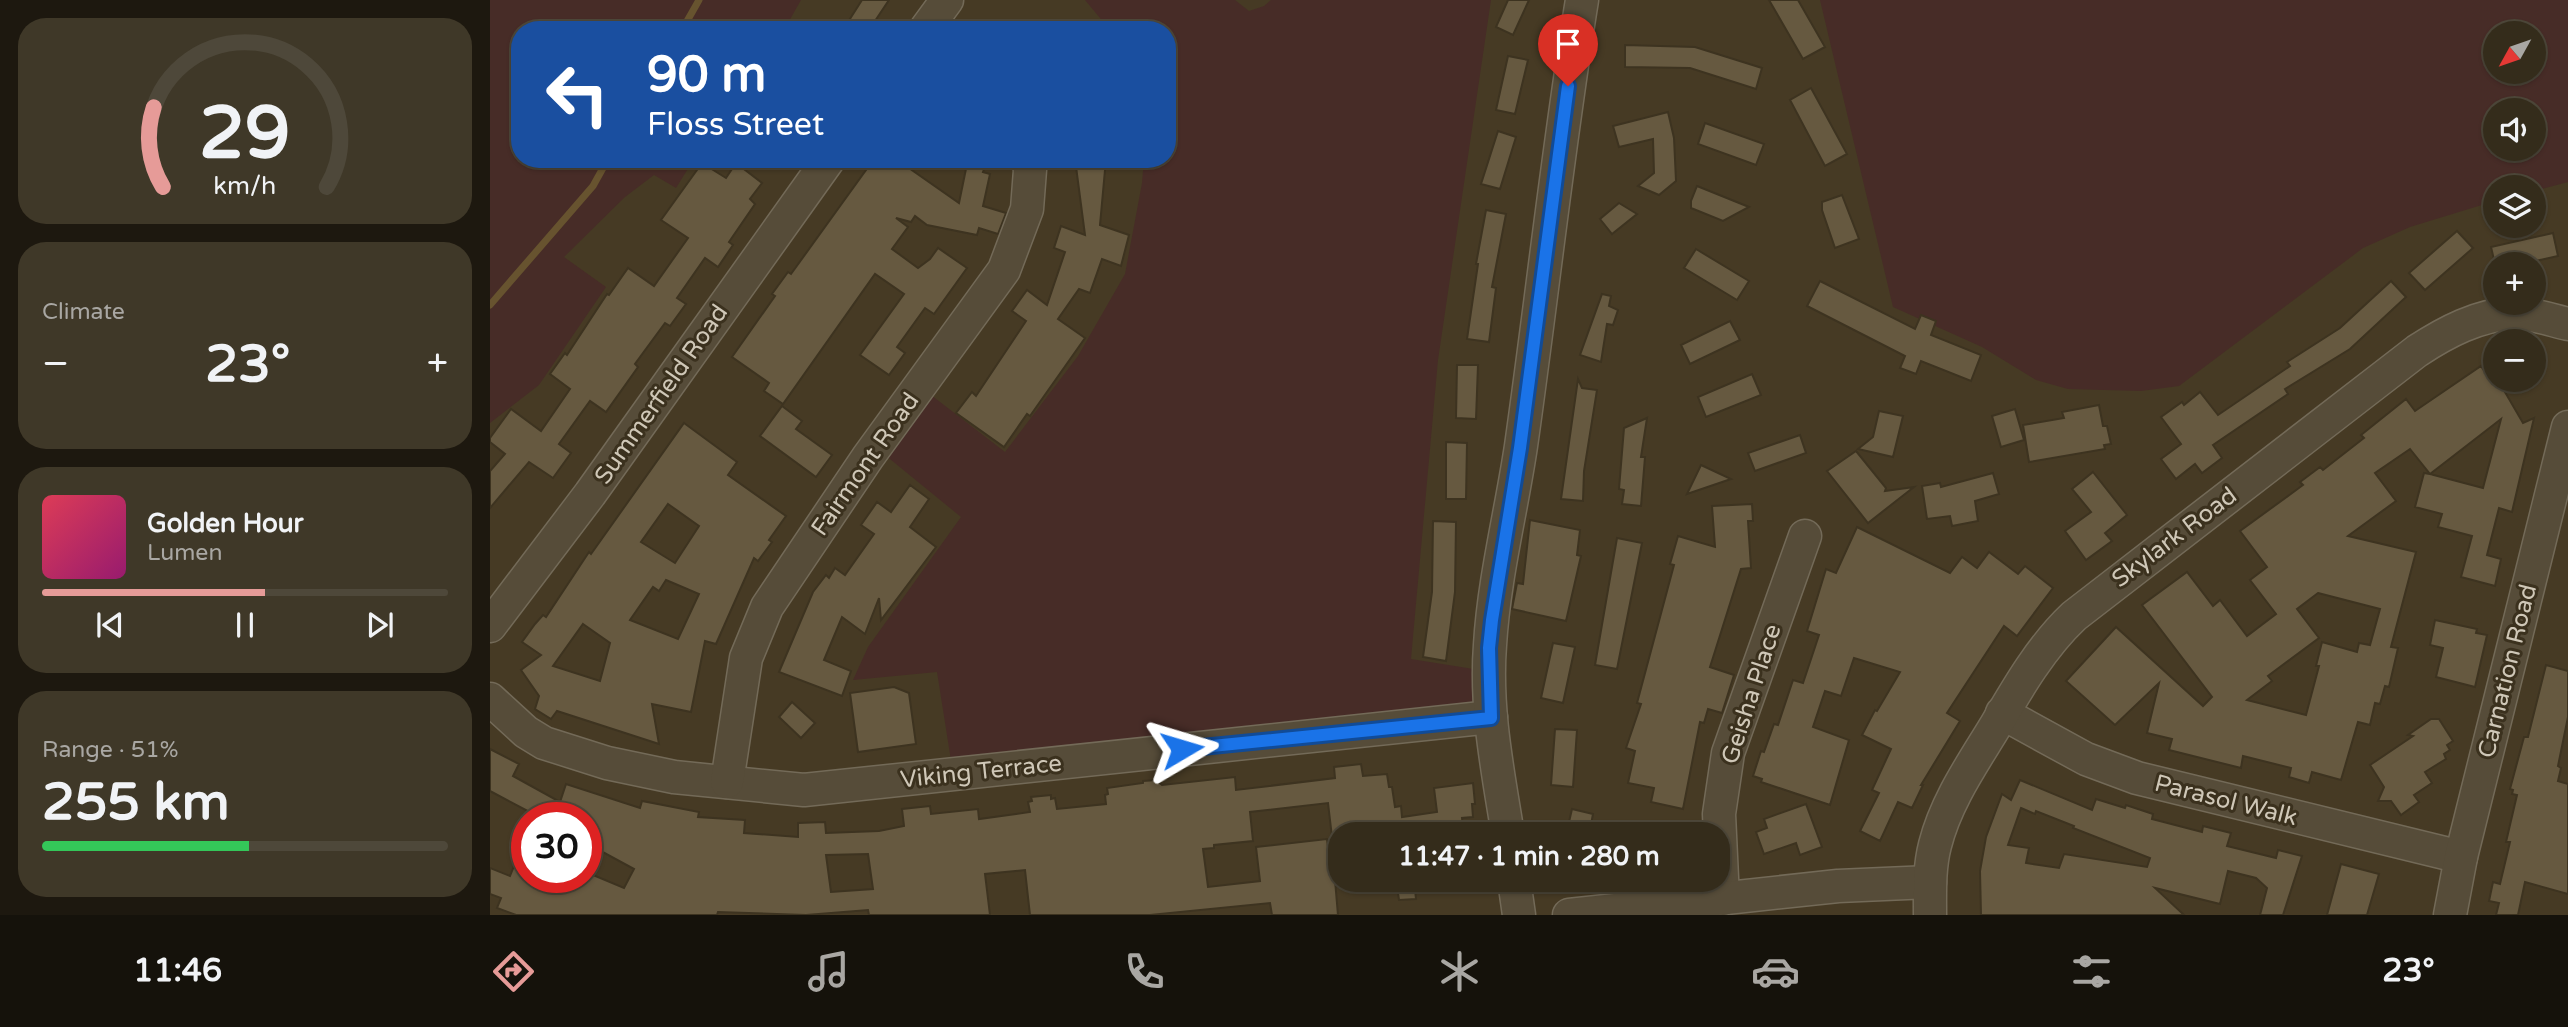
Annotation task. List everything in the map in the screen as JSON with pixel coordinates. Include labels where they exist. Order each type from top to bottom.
[{"type":"street","points":[[933,21],[947,0]]},
{"type":"street","points":[[1506,822],[1491,718],[1489,648],[1520,448],[1557,165],[1582,0]]},
{"type":"street","name":"Summerfield Road","points":[[490,626],[582,505],[823,168]]},
{"type":"street","name":"Fairmont Road","points":[[727,782],[746,658],[767,607],[868,457],[1004,270],[1027,209],[1030,168]]},
{"type":"street","name":"Skylark Road","points":[[1930,915],[1930,882],[1935,845],[1961,783],[2002,713],[2052,639],[2085,605],[2417,351],[2451,329],[2516,313],[2568,324]]},
{"type":"street","name":"Carnation Road","points":[[2450,915],[2460,857],[2568,427]]},
{"type":"street","name":"Geisha Place","points":[[1723,899],[1719,814],[1728,753],[1805,536]]},
{"type":"street","name":"Viking Terrace","points":[[490,699],[526,732],[544,743],[607,763],[674,778],[804,790],[1491,718]]},
{"type":"street","name":"Parasol Walk","points":[[2002,713],[2086,759],[2137,778],[2460,857]]},
{"type":"street","points":[[1569,915],[1838,886],[1930,882]]},
{"type":"street","points":[[1516,892],[1519,915]]},
{"type":"shaded area","points":[[490,0],[801,0],[789,21],[511,21],[511,168],[688,168],[676,188],[654,175],[625,197],[564,257],[606,287],[539,385],[490,423]]},
{"type":"shaded area","points":[[1085,0],[1235,0],[1249,11],[1264,6],[1271,0],[1491,0],[1438,360],[1411,659],[1486,671],[1490,717],[953,773],[937,672],[853,680],[868,647],[961,517],[885,455],[931,395],[1005,452],[1078,356],[1125,274],[1143,168],[1176,168],[1176,21],[1102,21]]},
{"type":"shaded area","points":[[1820,0],[2568,0],[2568,182],[2546,188],[2546,175],[2483,175],[2483,205],[2410,227],[2363,248],[2179,386],[2141,391],[2068,389],[2036,380],[1982,347],[1893,307]]},
{"type":"building","points":[[862,0],[889,0],[875,21],[849,21]]},
{"type":"building","points":[[1508,0],[1529,0],[1513,35],[1496,27]]},
{"type":"building","points":[[1769,0],[1798,0],[1825,47],[1803,59]]},
{"type":"building","points":[[1625,45],[1695,47],[1762,68],[1756,89],[1690,68],[1625,67]]},
{"type":"building","points":[[1508,56],[1528,60],[1515,114],[1496,110]]},
{"type":"building","points":[[1811,88],[1847,154],[1825,166],[1790,100]]},
{"type":"building","points":[[1668,112],[1674,138],[1676,181],[1659,195],[1638,186],[1654,173],[1653,139],[1619,147],[1613,126]]},
{"type":"building","points":[[1705,123],[1764,144],[1756,165],[1698,144]]},
{"type":"building","points":[[1498,131],[1516,137],[1500,189],[1481,184]]},
{"type":"building","points":[[698,168],[710,168],[726,178],[733,168],[742,168],[762,183],[750,199],[755,204],[729,242],[733,245],[718,267],[705,258],[677,298],[686,304],[670,326],[665,323],[635,364],[638,367],[606,412],[590,401],[559,444],[571,453],[553,478],[529,462],[490,508],[490,471],[505,454],[490,442],[490,438],[511,409],[541,431],[570,389],[550,374],[565,353],[567,355],[607,294],[609,295],[628,268],[654,286],[688,238],[661,220]]},
{"type":"building","points":[[868,168],[909,168],[959,203],[966,168],[985,168],[983,172],[990,174],[983,206],[1006,213],[998,234],[979,228],[977,235],[927,225],[915,216],[911,222],[896,218],[908,227],[892,249],[918,268],[930,259],[938,248],[967,268],[934,314],[925,308],[897,347],[905,353],[889,375],[860,355],[904,294],[875,274],[783,404],[764,391],[769,383],[732,357],[775,296],[772,294],[788,272],[791,274]]},
{"type":"building","points":[[1076,168],[1105,168],[1100,225],[1129,235],[1121,266],[1102,259],[1090,293],[1079,289],[1058,319],[1085,338],[1030,416],[1027,414],[1004,447],[956,413],[972,392],[976,396],[1026,321],[1012,311],[1027,290],[1047,305],[1065,252],[1054,248],[1061,226],[1085,235]]},
{"type":"building","points":[[1697,186],[1749,207],[1723,221],[1691,208]]},
{"type":"building","points":[[1842,195],[1859,239],[1835,248],[1822,210],[1822,202]]},
{"type":"building","points":[[1619,203],[1637,214],[1612,234],[1600,219]]},
{"type":"building","points":[[1486,210],[1506,214],[1492,287],[1496,288],[1489,342],[1467,339]]},
{"type":"building","points":[[2457,231],[2473,248],[2425,290],[2409,273]]},
{"type":"building","points":[[2553,233],[2558,256],[2546,259],[2546,252],[2492,252],[2491,247],[2531,238],[2546,238],[2546,235]]},
{"type":"building","points":[[1696,249],[1749,281],[1737,300],[1684,268]]},
{"type":"building","points":[[1820,281],[1915,329],[1921,315],[1936,321],[1931,335],[1981,355],[1971,381],[1921,361],[1916,374],[1900,368],[1905,356],[1807,306]]},
{"type":"building","points":[[2391,281],[2406,297],[2350,349],[2285,389],[2288,394],[2213,445],[2222,458],[2202,473],[2195,464],[2176,479],[2161,459],[2181,444],[2161,417],[2182,402],[2184,405],[2200,392],[2218,415],[2290,366],[2287,362],[2340,328]]},
{"type":"building","points":[[1602,294],[1611,296],[1609,306],[1618,310],[1613,325],[1607,324],[1601,362],[1580,355]]},
{"type":"building","points":[[1730,321],[1740,340],[1690,364],[1681,345]]},
{"type":"building","points":[[1457,365],[1478,365],[1476,419],[1456,418]]},
{"type":"building","points":[[2481,366],[2483,392],[2505,392],[2523,423],[2534,418],[2512,512],[2499,508],[2487,555],[2501,559],[2495,586],[2461,577],[2472,536],[2438,527],[2442,514],[2415,507],[2424,473],[2430,474],[2410,449],[2375,473],[2396,501],[2348,536],[2416,552],[2391,647],[2398,648],[2389,687],[2385,686],[2380,704],[2375,703],[2370,725],[2358,722],[2341,780],[2312,772],[2309,783],[2289,777],[2291,768],[2243,756],[2241,768],[2169,750],[2172,739],[2147,733],[2159,683],[2115,725],[2066,681],[2116,627],[2203,706],[2212,697],[2142,605],[2187,572],[2213,606],[2220,600],[2247,636],[2276,614],[2250,580],[2267,567],[2240,531],[2303,485],[2300,482],[2320,467],[2323,470],[2364,438],[2361,435],[2406,399],[2415,411]],"holes":[[[2501,419],[2483,488],[2430,474]],[[2318,593],[2380,609],[2370,645],[2359,643],[2357,652],[2322,642],[2316,666],[2319,666],[2306,715],[2247,700],[2272,681],[2268,676],[2319,638],[2297,609]]]},
{"type":"building","points":[[1752,374],[1761,395],[1706,417],[1698,397]]},
{"type":"building","points":[[1578,379],[1582,388],[1597,390],[1584,471],[1583,501],[1561,499]]},
{"type":"building","points":[[2099,405],[2103,426],[2107,426],[2111,444],[2104,445],[2105,449],[2029,462],[2023,425],[2064,418],[2062,412]]},
{"type":"building","points":[[782,406],[802,421],[796,429],[832,455],[816,477],[760,436]]},
{"type":"building","points":[[2015,409],[2024,440],[2001,447],[1992,416]]},
{"type":"building","points":[[1879,411],[1903,416],[1893,457],[1858,449],[1873,437]]},
{"type":"building","points":[[1647,418],[1641,457],[1645,457],[1641,506],[1622,504],[1624,490],[1619,489],[1624,428]]},
{"type":"building","points":[[684,423],[737,462],[728,475],[786,516],[758,561],[754,558],[716,644],[705,641],[691,712],[652,704],[659,744],[557,711],[551,719],[535,709],[539,696],[521,670],[541,655],[522,642],[543,615],[546,617],[589,552],[591,554]],"holes":[[[668,504],[699,526],[675,563],[641,542]],[[666,580],[699,594],[678,639],[630,620],[653,587],[659,591]],[[583,624],[610,643],[600,681],[553,666]]]},
{"type":"building","points":[[1800,435],[1806,453],[1755,471],[1748,453]]},
{"type":"building","points":[[1446,442],[1467,443],[1466,499],[1446,499]]},
{"type":"building","points":[[1856,451],[1886,488],[1885,491],[1914,487],[1868,523],[1827,471]]},
{"type":"building","points":[[1701,465],[1731,479],[1687,494]]},
{"type":"building","points":[[2093,472],[2127,515],[2105,533],[2112,541],[2086,560],[2065,531],[2091,512],[2072,489]]},
{"type":"building","points":[[1993,473],[1999,494],[1975,501],[1978,521],[1952,526],[1950,516],[1927,519],[1922,486],[1940,483],[1941,487]]},
{"type":"building","points":[[910,485],[929,499],[910,527],[936,547],[881,620],[879,598],[865,634],[842,617],[824,660],[851,671],[842,696],[779,672],[813,592],[826,575],[829,578],[835,568],[845,575],[874,534],[861,525],[877,502],[891,512]]},
{"type":"building","points":[[1752,504],[1753,521],[1748,521],[1751,568],[1741,569],[1710,667],[1734,675],[1722,713],[1708,709],[1704,723],[1700,722],[1683,809],[1651,802],[1654,788],[1628,783],[1635,751],[1626,748],[1641,704],[1637,703],[1674,565],[1670,564],[1678,536],[1715,547],[1712,506]]},
{"type":"building","points":[[1530,520],[1580,530],[1577,555],[1581,556],[1566,621],[1512,609],[1517,583],[1523,584]]},
{"type":"building","points":[[1433,521],[1456,522],[1455,592],[1446,661],[1423,657],[1432,592]]},
{"type":"building","points":[[1857,527],[1950,573],[1962,557],[1977,568],[1989,552],[2018,574],[2025,566],[2053,588],[2017,636],[2004,626],[1947,713],[1960,721],[1921,785],[1912,808],[1898,802],[1880,841],[1860,831],[1879,793],[1872,790],[1891,749],[1862,735],[1900,672],[1854,658],[1841,696],[1825,691],[1813,727],[1849,740],[1830,805],[1761,782],[1762,779],[1753,776],[1774,724],[1778,725],[1793,680],[1803,683],[1819,635],[1807,631],[1826,569],[1836,573]]},
{"type":"building","points":[[1617,538],[1642,543],[1617,669],[1595,665]]},
{"type":"building","points":[[2435,620],[2477,629],[2476,633],[2487,635],[2475,687],[2436,677],[2443,648],[2430,645]]},
{"type":"building","points":[[1553,643],[1575,647],[1563,703],[1541,698]]},
{"type":"building","points":[[2546,665],[2568,671],[2568,717],[2558,766],[2561,768],[2558,781],[2568,784],[2568,894],[2525,882],[2518,915],[2496,915],[2499,903],[2489,901],[2493,882],[2500,884],[2510,842],[2506,842],[2517,795],[2512,794],[2513,790],[2510,789],[2524,737],[2528,737]]},
{"type":"building","points":[[894,687],[909,693],[916,744],[858,752],[850,693]]},
{"type":"building","points":[[792,702],[815,723],[801,738],[779,717]]},
{"type":"building","points":[[2431,719],[2439,719],[2453,741],[2447,745],[2450,750],[2444,754],[2446,759],[2425,772],[2432,783],[2414,795],[2419,802],[2401,815],[2391,801],[2378,801],[2384,787],[2370,765],[2413,736],[2408,735]]},
{"type":"building","points":[[1555,729],[1577,730],[1573,787],[1551,785]]},
{"type":"building","points":[[490,749],[519,764],[513,776],[560,802],[511,802],[490,791]]},
{"type":"building","points":[[1361,764],[1363,776],[1387,774],[1395,807],[1401,806],[1402,817],[1437,812],[1434,788],[1473,783],[1475,804],[1472,804],[1473,817],[1462,818],[1462,822],[1330,822],[1328,803],[1250,812],[1253,841],[1214,845],[1214,848],[1203,849],[1208,887],[1260,881],[1256,847],[1327,839],[1328,892],[1336,892],[1338,915],[1272,915],[1270,903],[1150,915],[1030,915],[1025,870],[985,874],[990,915],[869,915],[868,910],[806,915],[718,912],[717,915],[516,915],[497,908],[501,898],[490,894],[490,868],[510,876],[511,874],[511,893],[602,893],[602,879],[624,888],[634,869],[602,852],[602,802],[560,802],[566,784],[640,808],[642,801],[699,812],[698,817],[745,820],[744,833],[798,837],[798,823],[825,822],[826,833],[879,831],[904,826],[902,809],[930,806],[931,814],[978,809],[979,819],[1030,812],[1028,802],[1032,801],[1031,797],[1051,795],[1051,799],[1055,798],[1057,809],[1106,804],[1107,788],[1143,781],[1156,780],[1162,785],[1235,777],[1236,790],[1335,778],[1334,767]],"holes":[[[868,854],[873,889],[831,892],[826,855]]]},
{"type":"building","points":[[2020,780],[2092,810],[2096,799],[2125,808],[2126,805],[2153,814],[2152,819],[2202,832],[2203,826],[2231,833],[2227,846],[2276,858],[2278,850],[2302,856],[2283,915],[2260,915],[2267,888],[2256,878],[2228,871],[2220,904],[2155,888],[2184,915],[1981,915],[1980,871],[1986,837],[2002,794],[2011,800]],"holes":[[[2021,808],[2035,814],[2036,811],[2150,858],[2147,867],[2064,854],[2059,868],[2026,863],[2029,848],[2008,845]]]},
{"type":"building","points":[[1806,804],[1822,847],[1800,855],[1796,843],[1764,854],[1756,832],[1767,828],[1764,819]]},
{"type":"building","points":[[1572,809],[1593,814],[1591,822],[1569,822]]},
{"type":"building","points":[[2341,864],[2379,874],[2367,915],[2327,915]]},
{"type":"building","points":[[1398,892],[1415,892],[1416,899],[1399,900]]},
{"type":"waterway","points":[[687,21],[699,0]]},
{"type":"waterway","points":[[490,305],[593,186],[603,168]]},
{"type":"route","points":[[1182,749],[1491,718],[1489,648],[1492,620],[1520,448],[1568,86]]}]
